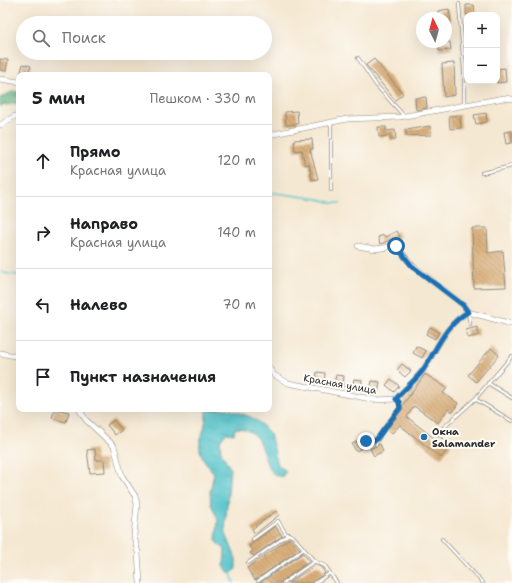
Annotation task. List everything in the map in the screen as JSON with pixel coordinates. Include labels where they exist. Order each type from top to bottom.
[{"type":"street","points":[[0,79],[16,82]]},
{"type":"street","points":[[272,134],[331,121],[404,116],[504,98],[512,99]]},
{"type":"street","points":[[0,125],[16,116]]},
{"type":"street","points":[[358,246],[380,249],[396,246],[412,266],[463,305],[468,312],[512,324]]},
{"type":"street","points":[[396,399],[423,371],[443,335],[459,317],[468,312]]},
{"type":"street","points":[[0,353],[16,356]]},
{"type":"street","name":"Красная улица","points":[[272,372],[274,375],[288,383],[376,400],[396,399]]},
{"type":"street","points":[[81,412],[86,420],[114,446],[122,476],[135,496],[137,504],[134,536],[138,553],[140,583]]},
{"type":"lane","points":[[459,4],[464,69],[464,106]]},
{"type":"lane","points":[[358,58],[376,85],[404,116]]},
{"type":"lane","points":[[331,121],[331,190]]},
{"type":"lane","points":[[482,173],[512,166]]},
{"type":"lane","points":[[468,312],[470,324]]},
{"type":"lane","points":[[440,431],[475,399],[512,356]]},
{"type":"lane","points":[[488,383],[512,398]]},
{"type":"lane","points":[[376,444],[376,440],[400,408],[399,402],[396,399]]},
{"type":"lane","points":[[475,399],[512,421]]},
{"type":"lane","points":[[366,441],[376,440]]},
{"type":"lane","points":[[254,539],[278,521],[315,561],[325,566],[337,583]]},
{"type":"lane","points":[[248,563],[289,534]]},
{"type":"lane","points":[[442,539],[483,583]]},
{"type":"lane","points":[[258,581],[304,549]]},
{"type":"lane","points":[[283,583],[315,561]]},
{"type":"lane","points":[[315,583],[330,573]]},
{"type":"green space","points":[[16,91],[16,103],[0,106],[0,98]]},
{"type":"water","points":[[206,412],[237,412],[251,417],[260,423],[270,434],[278,465],[286,471],[282,477],[274,474],[269,468],[260,443],[254,435],[247,430],[235,428],[234,434],[226,433],[220,441],[221,452],[230,468],[225,531],[236,559],[236,569],[231,574],[224,566],[225,549],[218,544],[216,540],[218,520],[211,504],[210,492],[214,473],[201,454],[200,441],[206,420]]},
{"type":"building","points":[[466,5],[474,5],[475,12],[466,12]]},
{"type":"building","points":[[449,9],[449,12],[438,12]]},
{"type":"building","points":[[439,48],[451,48],[451,50],[439,51]]},
{"type":"building","points":[[0,59],[8,60],[6,71],[0,70]]},
{"type":"building","points":[[374,59],[403,94],[395,100],[366,65]]},
{"type":"building","points":[[454,63],[455,95],[444,97],[442,64]]},
{"type":"building","points":[[23,64],[31,66],[29,72],[21,72]]},
{"type":"building","points":[[505,68],[506,82],[500,83],[500,69]]},
{"type":"building","points":[[426,97],[427,108],[416,110],[415,98]]},
{"type":"building","points":[[297,111],[298,124],[286,125],[285,112]]},
{"type":"building","points":[[486,113],[487,122],[476,124],[474,115]]},
{"type":"building","points":[[460,115],[461,128],[450,129],[449,116]]},
{"type":"building","points":[[430,126],[431,135],[406,136],[406,130]]},
{"type":"building","points":[[378,127],[386,127],[386,131],[395,130],[396,140],[390,140],[390,136],[379,137]]},
{"type":"building","points":[[512,131],[512,143],[506,144],[504,132]]},
{"type":"building","points":[[312,139],[313,149],[310,149],[318,179],[312,180],[309,164],[305,165],[302,150],[295,151],[294,140]]},
{"type":"building","points":[[472,228],[487,228],[488,253],[503,251],[506,287],[474,288]]},
{"type":"building","points":[[397,231],[400,237],[380,244],[378,237],[384,235],[385,237]]},
{"type":"building","points":[[430,327],[439,332],[435,339],[426,334]]},
{"type":"building","points":[[477,327],[479,335],[468,338],[466,330]]},
{"type":"building","points":[[416,346],[426,351],[422,358],[413,353]]},
{"type":"building","points":[[491,348],[499,355],[476,382],[468,375]]},
{"type":"building","points":[[402,364],[411,371],[405,377],[397,370]]},
{"type":"building","points":[[317,372],[325,373],[324,384],[316,383]]},
{"type":"building","points":[[425,374],[447,388],[443,393],[458,403],[453,412],[448,409],[438,423],[414,406],[407,417],[435,439],[438,435],[451,445],[441,458],[400,425],[392,433],[387,429],[402,410],[402,406]]},
{"type":"building","points":[[336,375],[344,376],[343,387],[334,385]]},
{"type":"building","points":[[354,379],[362,380],[361,391],[352,389]]},
{"type":"building","points":[[391,379],[399,386],[394,392],[386,385]]},
{"type":"building","points":[[372,381],[380,382],[378,393],[370,392]]},
{"type":"building","points":[[54,412],[69,412],[66,422],[52,418]]},
{"type":"building","points":[[114,420],[122,430],[115,435],[107,425]]},
{"type":"building","points":[[362,439],[366,446],[356,451],[352,444]]},
{"type":"building","points":[[380,444],[383,451],[374,456],[370,449]]},
{"type":"building","points":[[95,449],[96,460],[104,460],[105,472],[90,473],[87,450]]},
{"type":"building","points":[[276,511],[279,515],[255,534],[252,529]]},
{"type":"building","points":[[275,526],[282,536],[253,556],[250,553],[253,551],[249,546]]},
{"type":"building","points":[[290,538],[300,549],[255,580],[247,568]]},
{"type":"building","points":[[303,553],[309,561],[280,583],[260,583]]},
{"type":"building","points":[[316,565],[321,567],[325,573],[312,583],[288,583]]},
{"type":"waterway","points":[[272,193],[341,203]]},
{"type":"waterway","points":[[0,271],[16,275]]},
{"type":"waterway","points":[[231,573],[234,583]]},
{"type":"place","name":"Окна Salamander","points":[[424,437]]},
{"type":"route","points":[[366,441],[376,440],[393,419],[400,408],[399,402],[396,399],[423,371],[443,335],[459,317],[468,312],[463,305],[412,266],[396,246]]}]
